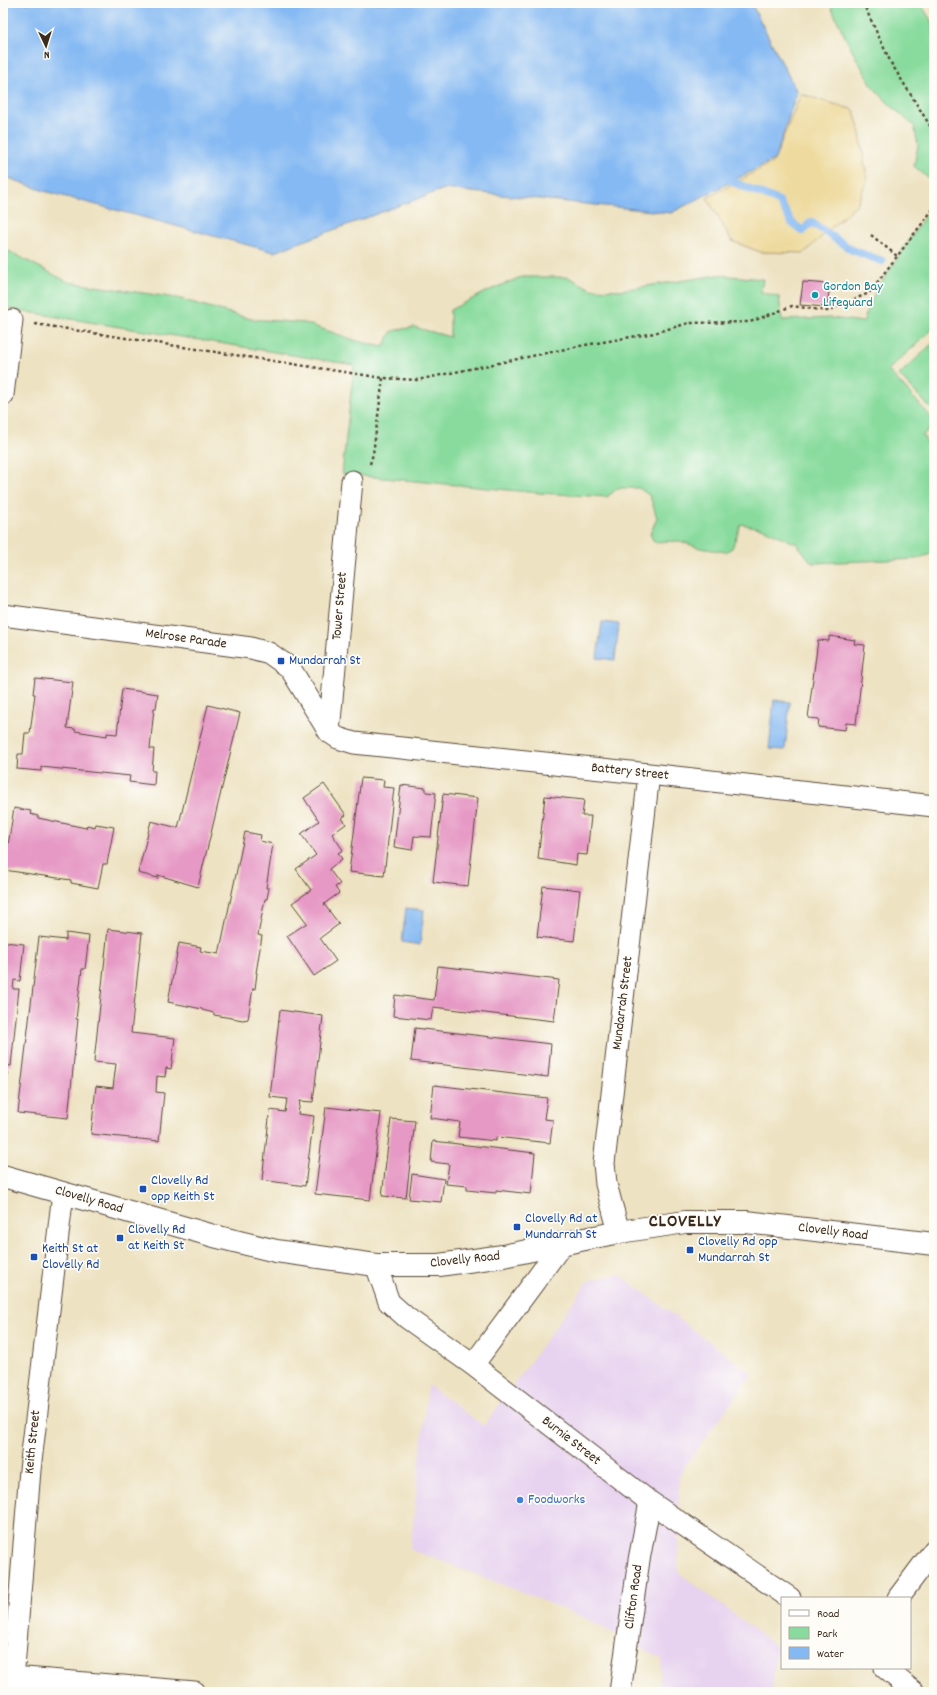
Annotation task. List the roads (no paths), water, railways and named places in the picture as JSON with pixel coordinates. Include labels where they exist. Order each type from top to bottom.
[{"type":"street","points":[[3,395],[12,320]]},
{"type":"street","name":"Tower Street","points":[[329,732],[352,481]]},
{"type":"street","name":"Melrose Parade","points":[[3,615],[251,648],[269,653],[290,668],[329,732]]},
{"type":"street","name":"Battery Street","points":[[329,732],[338,738],[354,743],[934,806]]},
{"type":"street","name":"Mundarrah Street","points":[[619,1232],[606,1184],[604,1163],[650,774]]},
{"type":"street","name":"Clovelly Road","points":[[3,1176],[214,1236],[276,1251],[376,1264],[439,1265],[503,1256],[619,1232],[685,1222],[746,1222],[934,1244]]},
{"type":"street","name":"Keith Street","points":[[12,1685],[31,1462],[63,1193]]},
{"type":"street","points":[[473,1365],[563,1243]]},
{"type":"street","name":"Burnie Street","points":[[376,1264],[389,1302],[407,1318],[473,1365],[650,1502],[789,1597]]},
{"type":"street","name":"Clifton Road","points":[[620,1692],[639,1560],[650,1502]]},
{"type":"street","points":[[899,1597],[934,1550]]},
{"type":"street","points":[[887,1669],[914,1692]]},
{"type":"street","points":[[12,1685],[195,1692]]},
{"type":"water","points":[[3,3],[751,3],[797,92],[775,159],[671,213],[444,189],[274,252],[44,191],[3,176]]},
{"type":"water","points":[[602,622],[619,624],[615,660],[597,658]]},
{"type":"water","points":[[774,700],[790,702],[785,750],[769,749]]},
{"type":"water","points":[[406,908],[424,910],[420,945],[402,942]]},
{"type":"waterway","points":[[733,182],[779,201],[792,223],[803,231],[811,222],[852,250],[882,261]]},
{"type":"place","name":"Gordon Bay Lifeguard","points":[[815,295]]},
{"type":"place","name":"Mundarrah St","points":[[281,661]]},
{"type":"place","name":"Clovelly Rd opp Keith St","points":[[143,1189]]},
{"type":"place","name":"Clovelly Rd at Mundarrah St","points":[[517,1227]]},
{"type":"place","name":"Clovelly Rd at Keith St","points":[[120,1238]]},
{"type":"place","name":"Clovelly Rd opp Mundarrah St","points":[[690,1250]]},
{"type":"place","name":"Keith St at Clovelly Rd","points":[[34,1257]]},
{"type":"place","name":"Foodworks","points":[[520,1500]]},
{"type":"district","name":"CLOVELLY","points":[[685,1222]]}]
